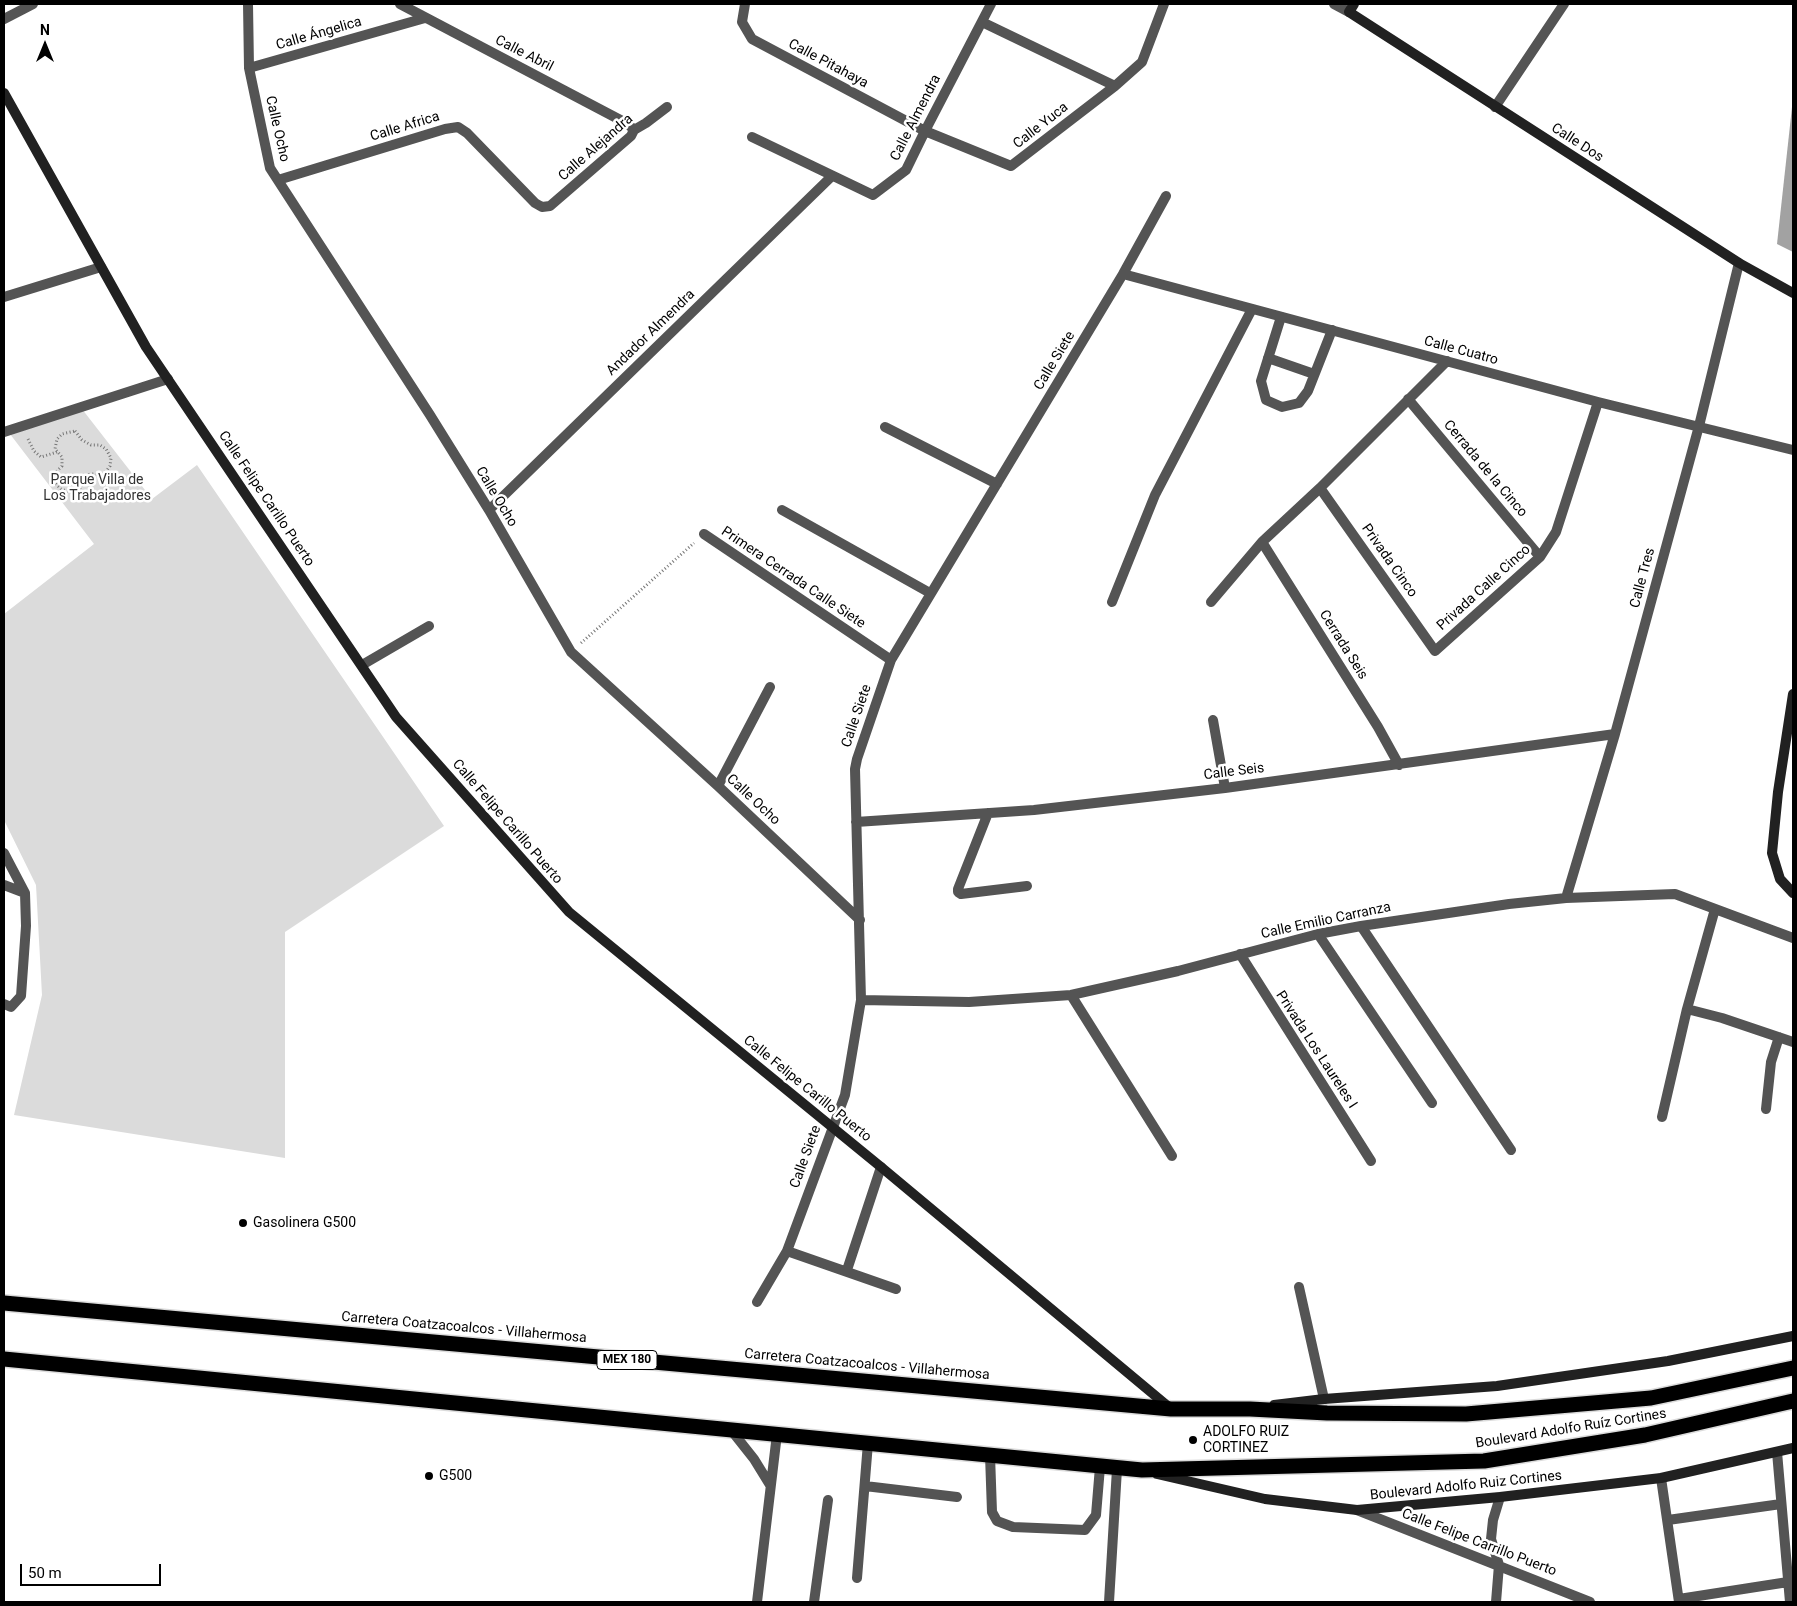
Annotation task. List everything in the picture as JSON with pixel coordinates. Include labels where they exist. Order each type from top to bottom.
[{"type":"highway","name":"Carretera Coatzacoalcos - Villahermosa","points":[[4,1303],[1171,1409],[1250,1408]]},
{"type":"highway","points":[[4,1359],[1142,1470]]},
{"type":"highway","name":"Boulevard Adolfo Ruíz Cortines","points":[[1250,1408],[1327,1413],[1466,1414],[1651,1398],[1793,1368]]},
{"type":"highway","name":"Boulevard Adolfo Ruíz Cortines","points":[[1142,1470],[1484,1461],[1645,1435],[1793,1401]]},
{"type":"street","points":[[4,19],[33,4]]},
{"type":"street","name":"Calle Ocho","points":[[248,4],[250,68],[270,168],[430,415],[489,510],[571,652],[718,786],[860,920]]},
{"type":"street","name":"Calle Abril","points":[[400,4],[628,124],[634,130]]},
{"type":"street","name":"Calle Pitahaya","points":[[745,4],[742,22],[752,39],[925,131]]},
{"type":"street","points":[[982,22],[1115,86],[1142,62],[1164,4]]},
{"type":"street","points":[[1334,4],[1352,8]]},
{"type":"street","points":[[1495,107],[1564,4]]},
{"type":"street","name":"Calle Almendra","points":[[752,137],[873,195],[906,170],[982,22],[988,5]]},
{"type":"street","name":"Calle Dos","points":[[1352,8],[1495,107],[1739,264],[1793,293]]},
{"type":"street","name":"Calle Ángelica","points":[[250,68],[425,18]]},
{"type":"street","name":"Calle Yuca","points":[[925,131],[1011,166],[1115,86]]},
{"type":"street","name":"Calle Felipe Carillo Puerto","points":[[4,94],[146,347],[396,717],[568,912],[881,1167],[1171,1409]]},
{"type":"street","name":"Calle Alejandra","points":[[542,207],[550,206],[631,136],[634,130],[646,124],[667,107]]},
{"type":"street","name":"Calle Africa","points":[[278,180],[445,129],[458,127],[535,203],[542,207]]},
{"type":"street","name":"Andador Almendra","points":[[489,510],[832,176]]},
{"type":"street","name":"Calle Siete","points":[[757,1302],[787,1251],[845,1095],[861,1000],[855,769],[891,660],[1123,274],[1166,196]]},
{"type":"street","name":"Calle Tres","points":[[1566,898],[1615,734],[1699,426],[1739,264]]},
{"type":"street","points":[[4,297],[101,267]]},
{"type":"street","name":"Calle Cuatro","points":[[1123,274],[1598,402],[1793,450]]},
{"type":"street","points":[[1112,602],[1155,495],[1252,309]]},
{"type":"street","points":[[1281,317],[1261,381],[1266,400],[1282,407],[1298,403],[1308,391],[1332,330]]},
{"type":"street","points":[[1268,358],[1314,374]]},
{"type":"street","points":[[1212,602],[1262,542],[1320,488],[1446,361]]},
{"type":"street","points":[[4,432],[168,379]]},
{"type":"street","name":"Cerrada de la Cinco","points":[[1408,399],[1540,557]]},
{"type":"street","name":"Privada Calle Cinco","points":[[1436,651],[1540,557],[1556,532],[1598,402]]},
{"type":"street","points":[[885,427],[997,484]]},
{"type":"street","name":"Privada Cinco","points":[[1320,488],[1436,651]]},
{"type":"street","points":[[782,510],[930,593]]},
{"type":"street","name":"Primera Cerrada Calle Siete","points":[[704,534],[891,660]]},
{"type":"street","name":"Cerrada Seis","points":[[1262,542],[1378,727],[1399,765]]},
{"type":"street","points":[[362,665],[429,626]]},
{"type":"street","points":[[718,786],[770,687]]},
{"type":"street","points":[[1793,694],[1778,792],[1772,853],[1780,878],[1793,894]]},
{"type":"street","points":[[1213,720],[1225,788]]},
{"type":"street","name":"Calle Seis","points":[[856,822],[1034,810],[1225,788],[1615,734]]},
{"type":"street","points":[[988,813],[958,892],[962,894],[1027,886]]},
{"type":"street","points":[[4,853],[25,893],[26,926],[21,996],[7,1005]]},
{"type":"street","points":[[4,885],[25,893]]},
{"type":"street","name":"Calle Emilio Carranza","points":[[861,1000],[969,1002],[1071,995],[1178,971],[1318,934],[1509,904],[1566,898],[1675,894],[1793,938]]},
{"type":"street","points":[[1662,1117],[1687,1009],[1715,909]]},
{"type":"street","points":[[1361,926],[1510,1150]]},
{"type":"street","points":[[1318,934],[1432,1103]]},
{"type":"street","name":"Privada Los Laureles I","points":[[1240,954],[1371,1161]]},
{"type":"street","points":[[1071,995],[1172,1156]]},
{"type":"street","points":[[1687,1009],[1722,1018],[1793,1042]]},
{"type":"street","points":[[1766,1109],[1771,1062],[1779,1037]]},
{"type":"street","points":[[847,1270],[881,1167]]},
{"type":"street","points":[[787,1251],[847,1270],[896,1289]]},
{"type":"street","points":[[1299,1287],[1324,1398]]},
{"type":"street","points":[[1250,1408],[1324,1398],[1497,1386],[1668,1361],[1793,1336]]},
{"type":"street","points":[[731,1430],[770,1485]]},
{"type":"street","points":[[758,1602],[777,1434]]},
{"type":"street","points":[[857,1578],[868,1443]]},
{"type":"street","name":"Boulevard Adolfo Ruiz Cortines","points":[[1142,1470],[1265,1498],[1356,1510],[1500,1497],[1661,1478],[1793,1448]]},
{"type":"street","points":[[1777,1452],[1790,1602]]},
{"type":"street","points":[[990,1455],[992,1512],[997,1521],[1013,1527],[1085,1530],[1096,1515],[1100,1467]]},
{"type":"street","points":[[1109,1602],[1117,1469]]},
{"type":"street","points":[[1661,1478],[1679,1601],[1788,1582]]},
{"type":"street","points":[[865,1486],[957,1497]]},
{"type":"street","points":[[1496,1602],[1499,1565],[1491,1540],[1493,1520],[1500,1497]]},
{"type":"street","points":[[814,1602],[828,1500]]},
{"type":"street","points":[[1668,1520],[1782,1504]]},
{"type":"street","name":"Calle Felipe Carrillo Puerto","points":[[1356,1510],[1590,1602]]},
{"type":"path","points":[[29,424],[26,435],[34,451],[41,457],[57,452]]},
{"type":"path","points":[[75,431],[82,440],[91,445],[100,445],[106,449],[111,458],[110,466],[104,474],[90,474],[86,476],[80,490],[68,492],[61,489],[55,482],[55,473],[62,466],[62,457],[57,452],[55,449],[58,439],[62,434],[75,431]]},
{"type":"path","name":"Primera Cerrada Calle Siete","points":[[571,652],[704,534]]},
{"type":"green space","name":"Parque Villa de Los Trabajadores","points":[[82,409],[152,499],[197,465],[444,826],[285,932],[285,1158],[14,1115],[42,995],[36,885],[4,820],[4,614],[94,544],[10,434]]},
{"type":"shaded area","points":[[1793,98],[1793,252],[1777,244]]},
{"type":"place","name":"Gasolinera G500","points":[[243,1223]]},
{"type":"place","name":"ADOLFO RUIZ CORTINEZ","points":[[1193,1440]]},
{"type":"place","name":"G500","points":[[429,1476]]}]
